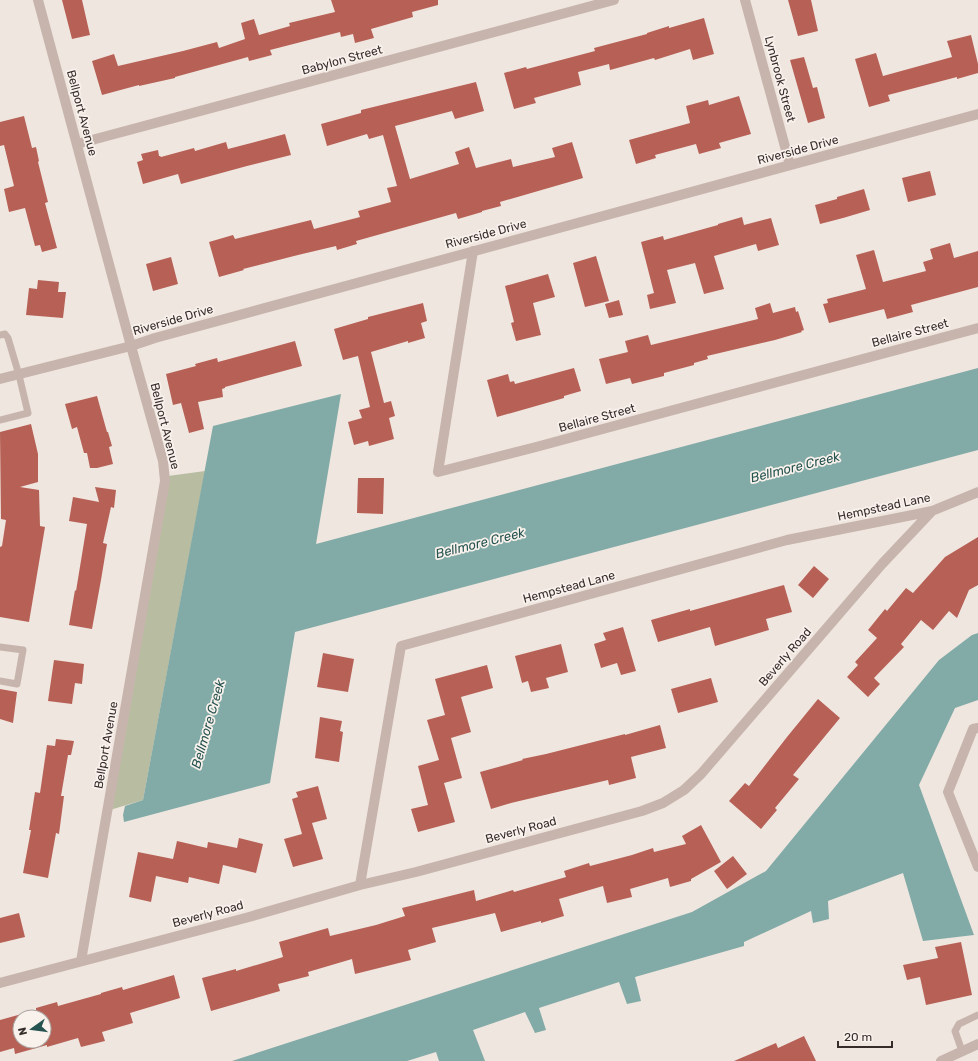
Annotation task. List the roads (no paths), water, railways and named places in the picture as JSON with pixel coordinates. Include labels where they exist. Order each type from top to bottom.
[{"type":"street","name":"Bellport Avenue","points":[[38,0],[163,461],[165,481],[81,961]]},
{"type":"street","name":"Babylon Street","points":[[77,144],[614,0]]},
{"type":"street","name":"Lynbrook Street","points":[[745,0],[790,165]]},
{"type":"street","name":"Riverside Drive","points":[[0,379],[131,346],[155,338],[978,114]]},
{"type":"street","name":"Bellaire Street","points":[[473,251],[438,472],[544,445],[978,328]]},
{"type":"street","name":"Hempstead Lane","points":[[360,885],[401,646],[788,540],[932,512],[978,492]]},
{"type":"street","name":"Beverly Road","points":[[0,983],[249,917],[360,885],[416,872],[642,811],[664,803],[684,790],[701,774],[882,564],[932,512]]},
{"type":"street","points":[[978,728],[973,729],[948,792],[978,867]]},
{"type":"street","points":[[940,1061],[978,1044]]},
{"type":"lane","points":[[0,335],[5,334],[8,338],[28,413],[0,420]]},
{"type":"lane","points":[[0,647],[23,650],[17,684],[0,681]]},
{"type":"lane","points":[[962,1051],[955,1030],[959,1024],[978,1015]]},
{"type":"water","name":"Bellmore Creek","points":[[978,368],[978,450],[295,632],[270,783],[124,822],[123,815],[125,806],[143,800],[213,426],[341,394],[316,544]]},
{"type":"water","points":[[978,633],[978,700],[955,708],[919,785],[974,935],[923,941],[903,873],[828,901],[829,919],[813,923],[811,911],[744,942],[744,946],[635,977],[641,1001],[627,1004],[619,982],[539,1008],[546,1030],[535,1033],[525,1012],[473,1030],[485,1061],[439,1061],[436,1052],[407,1061],[232,1061],[692,912],[766,871],[939,660],[972,635]]}]
